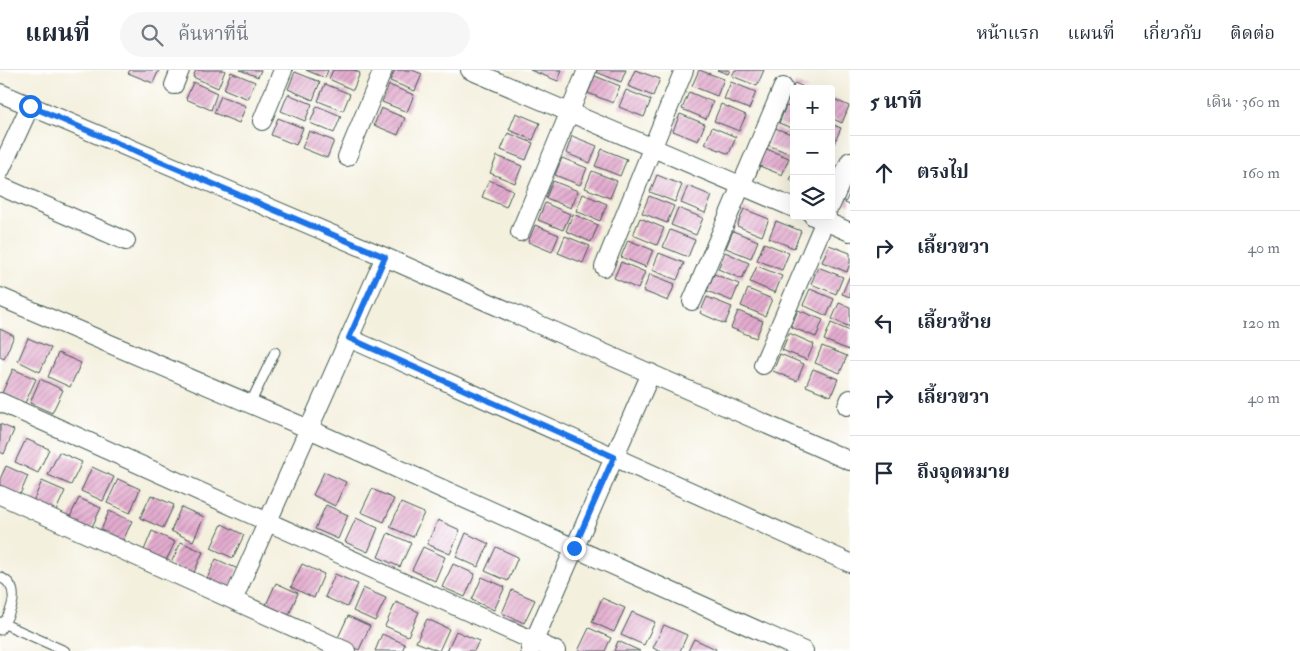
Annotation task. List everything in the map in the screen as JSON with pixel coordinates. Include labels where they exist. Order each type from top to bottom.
[{"type":"street","points":[[262,121],[283,70]]},
{"type":"street","points":[[347,157],[383,70]]},
{"type":"street","points":[[520,232],[587,70]]},
{"type":"street","points":[[604,267],[684,70]]},
{"type":"street","points":[[478,72],[790,206]]},
{"type":"street","points":[[692,301],[783,87]]},
{"type":"street","points":[[0,93],[385,257],[850,461]]},
{"type":"street","points":[[0,171],[30,106]]},
{"type":"street","points":[[835,192],[850,161]]},
{"type":"street","points":[[0,186],[126,242]]},
{"type":"street","points":[[763,365],[822,220]]},
{"type":"street","points":[[832,220],[850,232]]},
{"type":"street","points":[[233,600],[385,257]]},
{"type":"street","points":[[0,297],[309,429],[804,651]]},
{"type":"street","points":[[349,338],[850,563]]},
{"type":"street","points":[[532,646],[651,373]]},
{"type":"street","points":[[0,402],[268,522],[532,646],[556,651]]},
{"type":"street","points":[[0,494],[346,651]]},
{"type":"lane","points":[[250,404],[275,352]]},
{"type":"lane","points":[[0,577],[7,580],[12,588],[14,601],[1,625],[65,651]]},
{"type":"building","points":[[130,70],[159,70],[153,83],[128,73]]},
{"type":"building","points":[[196,70],[225,71],[218,88],[193,77]]},
{"type":"building","points":[[240,70],[261,70],[258,77]]},
{"type":"building","points":[[306,70],[328,70],[325,78]]},
{"type":"building","points":[[333,70],[354,70],[360,73],[353,90],[329,79]]},
{"type":"building","points":[[395,70],[412,70],[422,74],[415,91],[390,81]]},
{"type":"building","points":[[530,70],[562,70],[558,81]]},
{"type":"building","points":[[597,70],[626,70],[621,82],[596,72]]},
{"type":"building","points":[[635,70],[660,79],[653,96],[628,86]]},
{"type":"building","points":[[699,70],[724,79],[717,96],[692,86]]},
{"type":"building","points":[[717,70],[730,70],[728,74]]},
{"type":"building","points":[[735,70],[764,70],[757,86],[732,76]]},
{"type":"building","points":[[231,72],[255,82],[248,99],[224,89]]},
{"type":"building","points":[[295,72],[320,82],[313,100],[288,89]]},
{"type":"building","points":[[595,76],[620,86],[613,103],[588,93]]},
{"type":"building","points":[[193,82],[217,93],[211,110],[186,99]]},
{"type":"building","points":[[731,82],[756,92],[749,109],[724,99]]},
{"type":"building","points":[[325,84],[350,94],[343,111],[318,101]]},
{"type":"building","points":[[389,85],[414,95],[407,112],[382,102]]},
{"type":"building","points":[[626,90],[651,100],[644,117],[619,107]]},
{"type":"building","points":[[689,92],[713,102],[706,119],[682,109]]},
{"type":"building","points":[[288,94],[312,104],[305,121],[281,111]]},
{"type":"building","points":[[221,96],[246,106],[239,123],[214,113]]},
{"type":"building","points":[[835,100],[849,106],[842,123],[835,120]]},
{"type":"building","points":[[721,104],[746,115],[739,131],[714,121]]},
{"type":"building","points":[[317,106],[341,116],[334,133],[310,123]]},
{"type":"building","points":[[786,106],[790,108],[790,127],[779,123]]},
{"type":"building","points":[[381,108],[405,118],[398,135],[374,125]]},
{"type":"building","points":[[516,113],[540,123],[533,140],[509,130]]},
{"type":"building","points":[[680,114],[705,124],[698,141],[673,131]]},
{"type":"building","points":[[278,118],[303,128],[296,145],[271,135]]},
{"type":"building","points":[[835,126],[841,128],[835,142]]},
{"type":"building","points":[[712,127],[736,137],[729,154],[705,144]]},
{"type":"building","points":[[775,128],[790,134],[790,154],[768,145]]},
{"type":"building","points":[[309,131],[334,141],[327,158],[302,148]]},
{"type":"building","points":[[508,133],[533,143],[526,160],[501,150]]},
{"type":"building","points":[[572,136],[597,146],[590,163],[566,153]]},
{"type":"building","points":[[764,148],[789,158],[782,175],[757,165]]},
{"type":"building","points":[[602,149],[627,159],[620,176],[595,166]]},
{"type":"building","points":[[497,156],[522,166],[515,183],[490,173]]},
{"type":"building","points":[[562,158],[587,168],[580,185],[555,175]]},
{"type":"building","points":[[592,171],[617,181],[610,198],[585,188]]},
{"type":"building","points":[[657,175],[682,185],[675,202],[650,192]]},
{"type":"building","points":[[489,180],[513,190],[506,207],[482,197]]},
{"type":"building","points":[[553,181],[578,191],[571,208],[546,198]]},
{"type":"building","points":[[688,186],[712,196],[705,213],[681,203]]},
{"type":"building","points":[[850,192],[850,205],[845,203]]},
{"type":"building","points":[[583,194],[607,204],[600,221],[576,211]]},
{"type":"building","points":[[649,196],[674,206],[667,223],[642,213]]},
{"type":"building","points":[[545,203],[570,214],[563,230],[538,220]]},
{"type":"building","points":[[678,208],[703,218],[696,235],[671,225]]},
{"type":"building","points":[[744,209],[769,219],[762,236],[737,226]]},
{"type":"building","points":[[573,214],[598,225],[591,242],[566,231]]},
{"type":"building","points":[[640,218],[664,228],[657,245],[633,235]]},
{"type":"building","points":[[776,221],[801,231],[794,248],[769,238]]},
{"type":"building","points":[[535,225],[559,235],[552,252],[528,242]]},
{"type":"building","points":[[670,230],[695,240],[688,257],[663,247]]},
{"type":"building","points":[[733,231],[758,241],[751,258],[726,248]]},
{"type":"building","points":[[565,236],[590,246],[583,263],[558,253]]},
{"type":"building","points":[[628,240],[653,250],[646,267],[621,257]]},
{"type":"building","points":[[764,243],[789,253],[782,270],[757,260]]},
{"type":"building","points":[[829,245],[850,253],[850,263],[847,272],[822,262]]},
{"type":"building","points":[[725,252],[749,263],[742,279],[718,269]]},
{"type":"building","points":[[659,253],[684,263],[677,280],[652,270]]},
{"type":"building","points":[[621,262],[645,272],[638,289],[614,278]]},
{"type":"building","points":[[757,266],[782,276],[775,293],[750,282]]},
{"type":"building","points":[[818,267],[843,277],[836,294],[811,284]]},
{"type":"building","points":[[650,274],[675,284],[668,301],[643,291]]},
{"type":"building","points":[[714,274],[739,284],[732,301],[707,291]]},
{"type":"building","points":[[850,275],[850,297],[842,294]]},
{"type":"building","points":[[748,289],[772,299],[765,316],[741,306]]},
{"type":"building","points":[[810,289],[834,299],[827,316],[803,305]]},
{"type":"building","points":[[707,297],[732,307],[725,324],[700,313]]},
{"type":"building","points":[[839,303],[850,307],[850,327],[832,319]]},
{"type":"building","points":[[798,310],[823,320],[816,337],[791,327]]},
{"type":"building","points":[[738,311],[763,321],[756,338],[731,328]]},
{"type":"building","points":[[831,323],[850,331],[849,350],[824,340]]},
{"type":"building","points":[[0,329],[14,336],[4,359],[0,357]]},
{"type":"building","points":[[789,333],[814,344],[807,360],[782,350]]},
{"type":"building","points":[[28,338],[51,348],[40,372],[18,361]]},
{"type":"building","points":[[822,346],[847,356],[840,373],[815,363]]},
{"type":"building","points":[[58,353],[81,363],[70,387],[48,377]]},
{"type":"building","points":[[780,354],[804,364],[797,381],[773,371]]},
{"type":"building","points":[[13,369],[36,379],[25,403],[2,393]]},
{"type":"building","points":[[813,369],[838,379],[831,396],[806,386]]},
{"type":"building","points":[[40,379],[63,390],[52,413],[30,403]]},
{"type":"building","points":[[0,424],[14,430],[4,454],[0,452]]},
{"type":"building","points":[[26,439],[49,449],[38,473],[15,462]]},
{"type":"building","points":[[59,452],[82,462],[71,485],[48,475]]},
{"type":"building","points":[[6,466],[28,476],[18,499],[0,492],[0,479]]},
{"type":"building","points":[[92,467],[114,477],[103,501],[81,491]]},
{"type":"building","points":[[324,472],[346,482],[335,506],[313,495]]},
{"type":"building","points":[[118,479],[140,489],[130,513],[107,503]]},
{"type":"building","points":[[42,481],[65,491],[54,515],[32,504]]},
{"type":"building","points":[[372,489],[394,499],[384,522],[361,512]]},
{"type":"building","points":[[151,495],[174,505],[163,528],[140,518]]},
{"type":"building","points":[[79,498],[101,508],[90,531],[68,521]]},
{"type":"building","points":[[401,503],[424,513],[413,537],[390,527]]},
{"type":"building","points":[[326,505],[348,515],[338,539],[315,529]]},
{"type":"building","points":[[181,507],[204,517],[193,541],[171,531]]},
{"type":"building","points":[[109,511],[132,521],[121,545],[99,535]]},
{"type":"building","points":[[356,518],[378,528],[368,552],[345,542]]},
{"type":"building","points":[[438,520],[460,530],[450,554],[427,544]]},
{"type":"building","points":[[222,524],[244,535],[233,558],[211,548]]},
{"type":"building","points":[[152,531],[175,542],[164,565],[142,555]]},
{"type":"building","points":[[388,533],[411,543],[400,567],[378,557]]},
{"type":"building","points":[[466,533],[489,544],[478,567],[456,557]]},
{"type":"building","points":[[181,542],[203,552],[193,575],[170,565]]},
{"type":"building","points":[[423,547],[445,557],[435,581],[412,570]]},
{"type":"building","points":[[496,547],[518,557],[508,581],[485,571]]},
{"type":"building","points":[[216,559],[238,569],[228,593],[205,583]]},
{"type":"building","points":[[302,564],[324,574],[314,598],[291,587]]},
{"type":"building","points":[[453,564],[475,574],[465,597],[442,587]]},
{"type":"building","points":[[335,574],[358,584],[347,607],[325,597]]},
{"type":"building","points":[[482,577],[505,587],[494,610],[472,600]]},
{"type":"building","points":[[276,583],[298,593],[288,617],[265,607]]},
{"type":"building","points":[[363,588],[386,598],[375,621],[353,611]]},
{"type":"building","points":[[512,590],[535,600],[524,623],[502,613]]},
{"type":"building","points":[[602,598],[625,608],[614,632],[592,622]]},
{"type":"building","points":[[396,602],[419,612],[408,636],[385,626]]},
{"type":"building","points":[[632,612],[655,622],[644,645],[621,635]]},
{"type":"building","points":[[348,616],[370,626],[359,650],[337,640]]},
{"type":"building","points":[[427,619],[449,629],[439,651],[416,642]]},
{"type":"building","points":[[664,625],[687,635],[680,651],[659,651],[653,648]]},
{"type":"building","points":[[589,628],[611,638],[605,651],[578,651]]},
{"type":"building","points":[[456,631],[479,641],[474,651],[447,651]]},
{"type":"building","points":[[382,634],[405,644],[402,651],[375,651]]},
{"type":"building","points":[[694,639],[716,649],[715,651],[688,651]]},
{"type":"building","points":[[618,641],[640,651],[614,651]]},
{"type":"route","points":[[30,106],[385,257],[349,338],[614,457],[574,548]]}]
